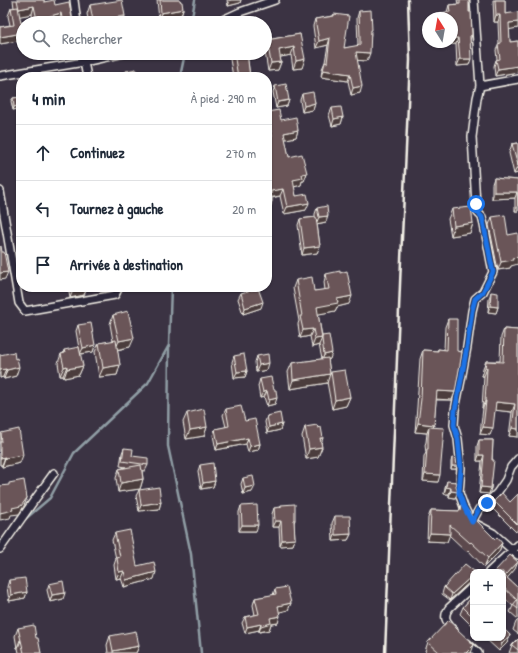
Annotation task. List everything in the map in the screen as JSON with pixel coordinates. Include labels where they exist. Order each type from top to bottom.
[{"type":"street","points":[[74,0],[76,16]]},
{"type":"street","points":[[231,16],[275,0]]},
{"type":"street","points":[[474,0],[480,86],[472,137],[476,204],[478,213],[482,217],[493,272],[483,292],[475,299],[455,410],[454,425],[458,439],[461,468],[459,493],[464,507],[472,522],[493,533],[516,550],[493,569]]},
{"type":"street","points":[[24,72],[93,60]]},
{"type":"street","points":[[84,62],[86,72]]},
{"type":"street","points":[[0,76],[16,73]]},
{"type":"street","points":[[480,86],[518,80]]},
{"type":"street","points":[[0,192],[4,235],[16,289]]},
{"type":"street","points":[[17,292],[19,303],[25,311],[115,295],[116,292]]},
{"type":"street","points":[[472,522],[479,509],[497,493],[506,480],[511,467],[518,459]]},
{"type":"street","points":[[0,549],[54,473]]},
{"type":"street","points":[[470,589],[449,608],[445,615],[449,624],[478,653]]},
{"type":"building","points":[[17,0],[44,0],[44,2],[54,0],[55,5],[69,2],[72,16],[62,16],[61,13],[50,16],[36,16],[34,6],[19,9]]},
{"type":"building","points":[[122,0],[125,16],[92,16],[90,5]]},
{"type":"building","points":[[160,0],[180,0],[182,2],[183,9],[161,13]]},
{"type":"building","points":[[460,0],[469,0],[472,35],[470,36],[471,59],[460,59],[458,12],[450,12],[449,5],[460,4]]},
{"type":"building","points":[[495,0],[505,0],[505,14],[518,12],[518,22],[509,23],[510,42],[518,41],[518,66],[498,69],[496,60],[500,59],[498,44],[501,43],[500,15],[496,15]]},
{"type":"building","points":[[18,7],[20,16],[16,16],[16,34],[0,37],[0,27],[14,25],[11,8]]},
{"type":"building","points":[[371,10],[372,30],[370,53],[356,52],[362,86],[353,88],[350,74],[323,70],[325,62],[327,63],[330,38],[319,41],[315,19],[334,16],[334,14],[349,16],[344,48],[360,45],[359,11]]},
{"type":"building","points":[[300,34],[305,59],[296,61],[294,47],[279,50],[281,62],[271,63],[272,39]]},
{"type":"building","points":[[235,60],[248,60],[249,72],[237,72]]},
{"type":"building","points":[[136,69],[137,72],[126,72]]},
{"type":"building","points":[[286,84],[289,100],[278,102],[275,86]]},
{"type":"building","points":[[313,92],[315,103],[304,106],[302,94]]},
{"type":"building","points":[[13,98],[16,98],[16,106],[14,107]]},
{"type":"building","points":[[341,107],[343,117],[334,119],[332,108]]},
{"type":"building","points":[[279,110],[281,120],[296,117],[298,130],[284,133],[289,157],[302,154],[307,173],[302,174],[303,178],[293,180],[296,196],[307,194],[309,203],[287,207],[283,189],[272,191],[272,111]]},
{"type":"building","points":[[518,143],[518,165],[512,144]]},
{"type":"building","points":[[494,178],[518,180],[518,205],[517,192],[494,192]]},
{"type":"building","points":[[327,206],[328,216],[319,217],[317,208]]},
{"type":"building","points":[[471,207],[473,223],[454,226],[452,209]]},
{"type":"building","points":[[505,215],[508,235],[518,233],[518,257],[512,258],[513,260],[501,262],[492,217]]},
{"type":"building","points":[[316,217],[320,246],[304,248],[300,219]]},
{"type":"building","points":[[1,246],[2,252],[4,252],[8,272],[0,273],[0,247]]},
{"type":"building","points":[[340,271],[340,273],[347,271],[352,296],[337,299],[338,303],[317,307],[322,338],[315,339],[313,329],[303,330],[296,280],[312,277],[314,291],[329,289],[326,274]]},
{"type":"building","points":[[259,292],[263,302],[245,308],[241,293]]},
{"type":"building","points":[[491,292],[498,293],[498,307],[490,306]]},
{"type":"building","points":[[128,311],[134,338],[119,341],[113,315]]},
{"type":"building","points":[[448,319],[457,319],[457,351],[462,352],[455,392],[437,391],[434,425],[418,423],[421,399],[423,350],[447,350]]},
{"type":"building","points":[[91,323],[95,345],[83,348],[78,325]]},
{"type":"building","points":[[504,329],[518,330],[518,429],[512,428],[515,404],[496,402],[493,428],[483,427],[486,401],[486,361],[503,362]]},
{"type":"building","points":[[329,335],[332,353],[324,355],[322,336]]},
{"type":"building","points":[[116,340],[120,365],[103,368],[99,343]]},
{"type":"building","points":[[79,347],[83,366],[67,369],[67,366],[64,367],[61,354],[65,353],[64,350]]},
{"type":"building","points":[[14,352],[15,359],[17,358],[19,367],[0,370],[0,355]]},
{"type":"building","points":[[244,354],[247,371],[237,372],[234,356]]},
{"type":"building","points":[[268,354],[269,363],[259,365],[257,356]]},
{"type":"building","points":[[328,358],[330,374],[293,380],[292,363]]},
{"type":"building","points":[[345,370],[350,397],[335,400],[331,372]]},
{"type":"building","points":[[271,377],[274,390],[276,390],[277,398],[269,400],[267,391],[263,392],[260,379]]},
{"type":"building","points":[[241,406],[245,421],[255,419],[260,444],[250,446],[248,438],[218,444],[215,429],[229,426],[226,409]]},
{"type":"building","points":[[204,409],[207,427],[190,430],[187,413]]},
{"type":"building","points":[[280,413],[282,424],[269,427],[267,416]]},
{"type":"building","points":[[317,425],[318,428],[321,427],[323,438],[320,438],[322,447],[309,449],[305,427]]},
{"type":"building","points":[[429,427],[444,428],[440,475],[425,474]]},
{"type":"building","points":[[19,429],[23,455],[0,458],[0,442],[2,442],[1,433]]},
{"type":"building","points":[[479,440],[493,440],[492,460],[494,460],[491,488],[481,487],[484,455],[479,455]]},
{"type":"building","points":[[124,448],[133,449],[132,456],[148,458],[148,465],[122,461]]},
{"type":"building","points":[[452,458],[456,459],[457,466],[452,466]]},
{"type":"building","points":[[213,463],[215,481],[203,483],[200,465]]},
{"type":"building","points":[[141,465],[143,479],[121,483],[119,469]]},
{"type":"building","points":[[253,476],[255,486],[245,488],[243,478]]},
{"type":"building","points":[[24,480],[27,498],[21,506],[12,508],[13,510],[0,513],[0,486],[9,485],[9,483]]},
{"type":"building","points":[[447,481],[457,482],[456,487],[458,492],[451,491],[451,488],[446,487]]},
{"type":"building","points":[[159,487],[161,502],[141,505],[139,490]]},
{"type":"building","points":[[502,493],[510,502],[518,494],[518,525],[494,501]]},
{"type":"building","points":[[295,504],[295,539],[282,540],[281,521],[275,521],[274,508],[281,507],[281,505]]},
{"type":"building","points":[[257,505],[258,525],[242,525],[241,506]]},
{"type":"building","points":[[461,505],[495,539],[497,537],[502,543],[488,558],[450,525],[450,534],[430,533],[431,510],[460,511]]},
{"type":"building","points":[[335,516],[350,516],[351,534],[335,535]]},
{"type":"building","points":[[130,530],[137,566],[154,562],[156,572],[126,580],[124,571],[119,572],[117,558],[120,557],[115,533]]},
{"type":"building","points":[[510,555],[518,562],[506,575],[506,569],[497,569]]},
{"type":"building","points":[[465,564],[471,569],[470,569],[470,578],[452,594],[444,587]]},
{"type":"building","points":[[506,577],[518,588],[518,609],[513,605],[517,600],[506,590]]},
{"type":"building","points":[[25,578],[27,592],[11,595],[9,580]]},
{"type":"building","points":[[63,581],[65,593],[52,595],[49,584]]},
{"type":"building","points":[[287,587],[291,603],[278,606],[280,616],[270,618],[271,623],[261,626],[261,624],[247,627],[245,617],[259,614],[255,598],[276,594],[275,589]]},
{"type":"building","points":[[470,599],[470,614],[463,607]]},
{"type":"building","points":[[449,620],[474,645],[466,653],[440,653],[428,642]]},
{"type":"building","points":[[34,625],[36,638],[38,638],[41,653],[24,653],[18,628]]},
{"type":"building","points":[[136,631],[139,646],[113,651],[110,636]]},
{"type":"building","points":[[506,631],[510,635],[506,640]]},
{"type":"building","points":[[518,639],[518,650],[512,645]]},
{"type":"waterway","points":[[192,16],[195,0]]},
{"type":"waterway","points":[[181,72],[184,60]]},
{"type":"waterway","points":[[171,292],[168,446],[191,554],[201,653]]},
{"type":"waterway","points":[[23,521],[50,498],[74,453],[148,383],[169,345]]},
{"type":"waterway","points":[[0,541],[6,536]]},
{"type":"railway","points":[[385,653],[410,60],[408,0]]},
{"type":"route","points":[[476,204],[478,213],[482,217],[493,272],[483,292],[475,299],[455,410],[454,425],[458,439],[461,468],[459,493],[472,522],[479,509],[487,503]]}]
